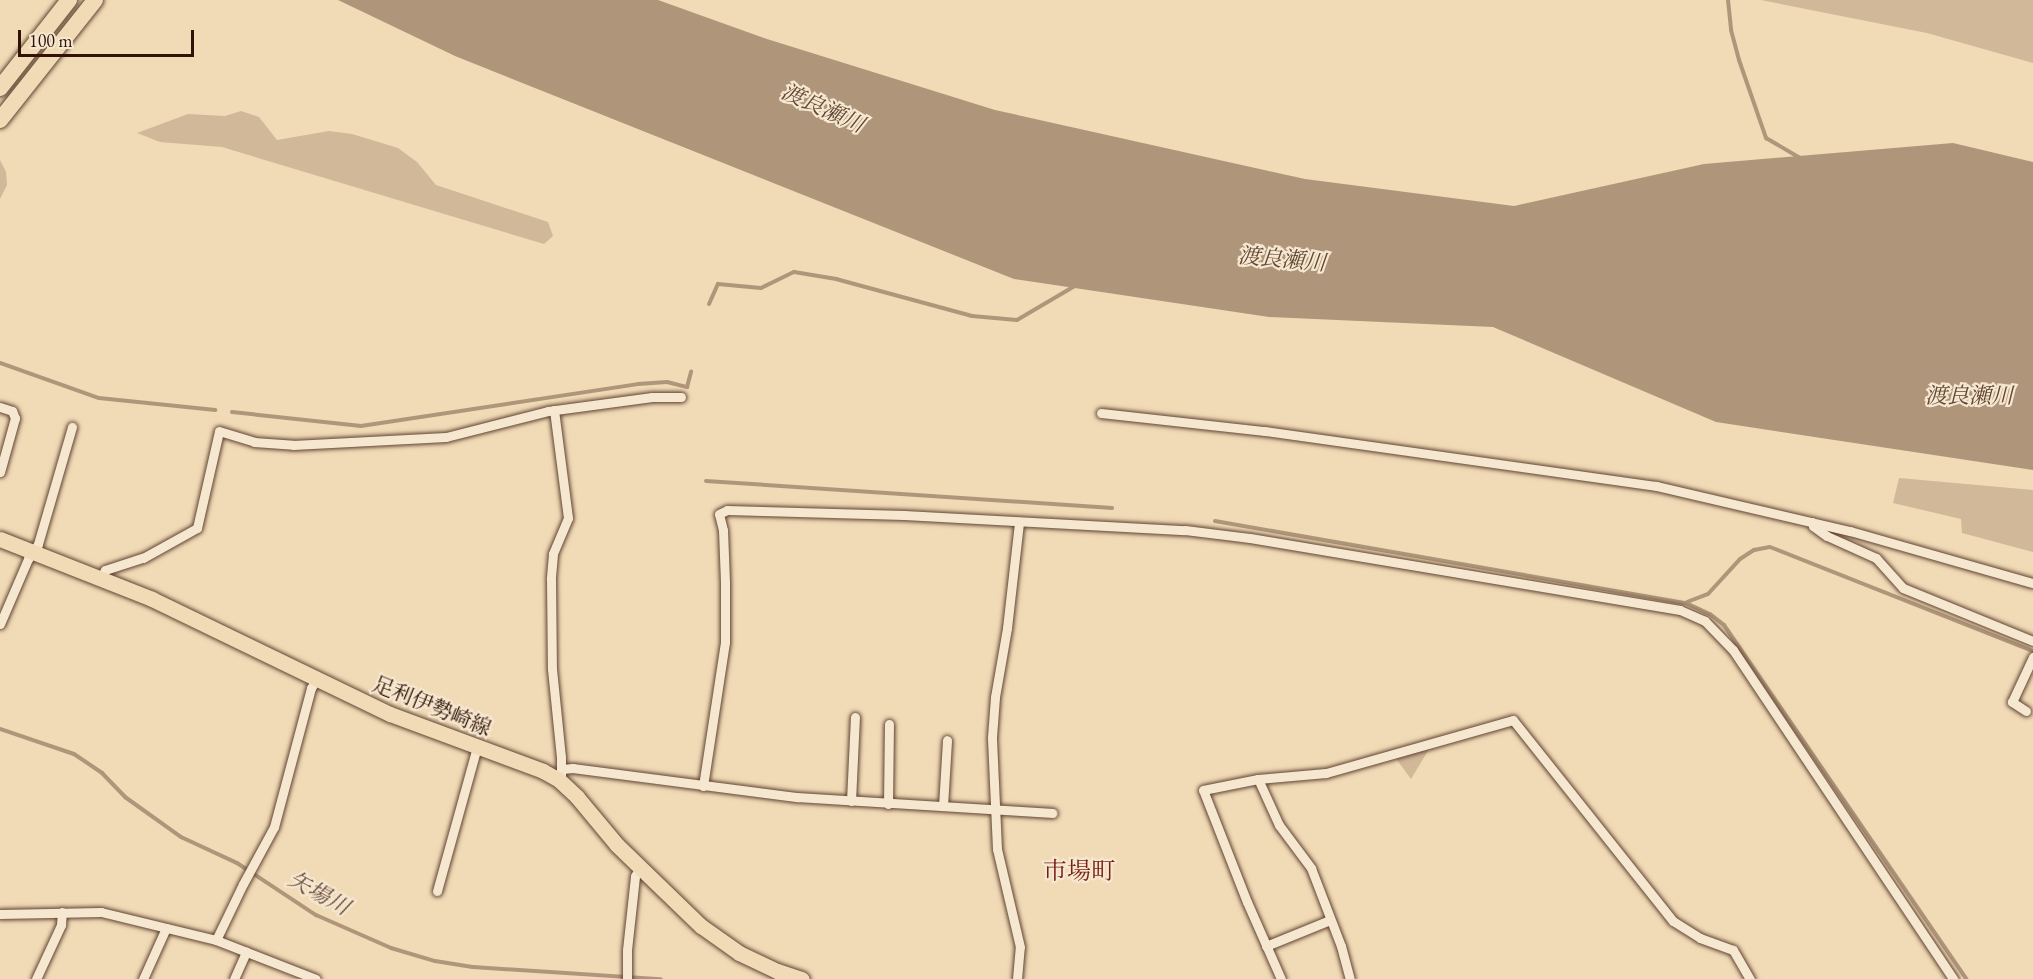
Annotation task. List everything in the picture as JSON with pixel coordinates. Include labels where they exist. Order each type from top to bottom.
[{"type":"highway","points":[[0,88],[69,0]]},
{"type":"highway","points":[[0,120],[95,0]]},
{"type":"main road","name":"足利伊勢崎線","points":[[0,539],[101,577],[212,627],[316,680],[390,714],[477,747],[561,775],[640,868],[718,939],[761,963],[802,979]]},
{"type":"street","points":[[101,577],[105,570],[143,558],[197,528],[219,431],[255,442],[292,445],[446,437],[554,410],[652,398],[681,397]]},
{"type":"street","points":[[0,407],[12,411],[15,418],[0,472]]},
{"type":"street","points":[[554,410],[568,518],[553,554],[551,579],[552,669],[561,775],[573,768],[703,786],[851,801],[1053,813]]},
{"type":"street","points":[[1101,413],[1265,431],[1555,471],[1690,493],[1947,556],[2033,583]]},
{"type":"street","points":[[0,624],[38,544],[72,427]]},
{"type":"street","points":[[703,786],[725,642],[724,561],[719,514],[733,508],[1185,530],[1250,538],[1662,606],[1693,614],[1716,631],[1732,650],[1953,979]]},
{"type":"street","points":[[1017,979],[1020,947],[998,854],[993,808],[995,697],[1007,628],[1019,522]]},
{"type":"street","points":[[1812,522],[1815,528],[1827,536],[1876,558],[1903,588],[2033,642]]},
{"type":"street","points":[[2026,711],[2012,702],[2033,657]]},
{"type":"street","points":[[216,940],[274,827],[311,688],[316,680]]},
{"type":"street","points":[[851,801],[855,717]]},
{"type":"street","points":[[1281,979],[1203,790],[1258,780],[1326,774],[1513,720],[1673,921],[1694,935],[1733,950],[1750,979]]},
{"type":"street","points":[[888,804],[890,724]]},
{"type":"street","points":[[943,806],[947,740]]},
{"type":"street","points":[[437,891],[477,747]]},
{"type":"street","points":[[1258,780],[1279,825],[1311,868],[1350,979]]},
{"type":"street","points":[[627,979],[635,876],[640,868]]},
{"type":"street","points":[[36,979],[61,925],[62,912]]},
{"type":"street","points":[[0,914],[101,912],[216,940],[316,979]]},
{"type":"street","points":[[1266,946],[1330,920]]},
{"type":"street","points":[[143,979],[166,928]]},
{"type":"street","points":[[234,979],[246,952]]},
{"type":"shaded area","points":[[1761,0],[2033,0],[2033,63],[1927,33]]},
{"type":"shaded area","points":[[241,111],[259,117],[277,140],[329,131],[352,134],[398,148],[417,162],[436,185],[548,222],[553,236],[544,244],[222,147],[160,142],[137,133],[188,114],[225,116]]},
{"type":"shaded area","points":[[0,160],[6,172],[7,185],[0,199]]},
{"type":"shaded area","points":[[1899,478],[2033,490],[2033,552],[1962,533],[1961,519],[1893,503]]},
{"type":"shaded area","points":[[1434,741],[1411,779],[1392,753]]},
{"type":"water","name":"渡良瀬川","points":[[338,0],[658,0],[767,39],[995,110],[1305,179],[1514,206],[1704,164],[1953,143],[2033,162],[2033,470],[1716,422],[1493,327],[1269,317],[1014,279],[455,56]]},
{"type":"waterway","points":[[1728,0],[1731,30],[1739,60],[1766,138],[1802,159]]},
{"type":"waterway","points":[[709,304],[718,284],[761,288],[794,272],[836,279],[972,316],[1017,320],[1075,286]]},
{"type":"waterway","points":[[0,363],[99,398],[215,410]]},
{"type":"waterway","points":[[232,412],[361,426],[638,384],[667,382],[687,387],[691,372]]},
{"type":"waterway","points":[[706,481],[1112,508]]},
{"type":"waterway","points":[[1215,521],[1686,603],[1710,614],[1724,625],[1966,979]]},
{"type":"waterway","points":[[1687,602],[1708,594],[1740,559],[1754,550],[1770,547],[2033,651]]},
{"type":"waterway","name":"矢場川","points":[[0,729],[74,754],[102,773],[125,797],[181,837],[237,863],[316,915],[391,948],[435,961],[473,967],[661,979]]},
{"type":"district","name":"市場町","points":[[1079,871]]}]
